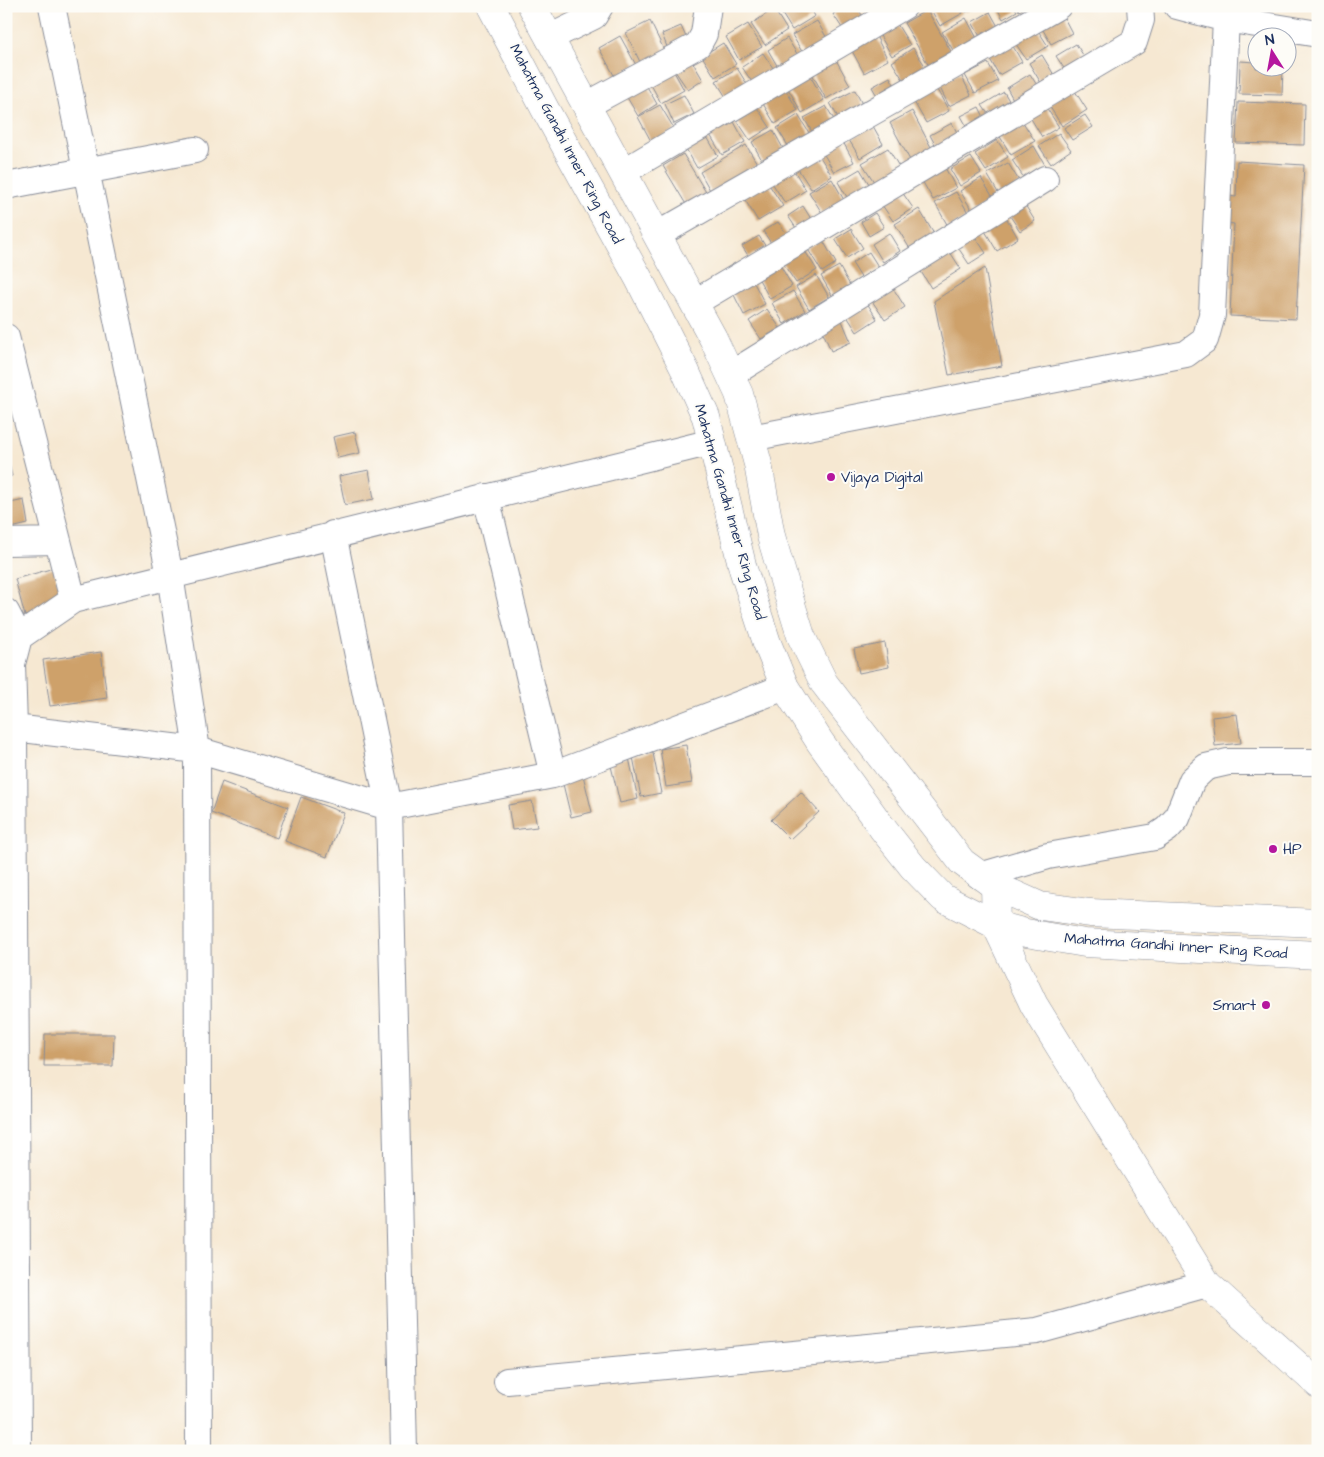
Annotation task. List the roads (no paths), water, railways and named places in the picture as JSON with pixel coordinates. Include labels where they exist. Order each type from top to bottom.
[{"type":"main road","name":"Mahatma Gandhi Inner Ring Road","points":[[491,6],[639,279],[685,370],[706,417],[743,570],[767,643],[785,687],[820,742],[913,867],[943,898],[996,926],[1085,943],[1318,955]]},
{"type":"main road","name":"Mahatma Gandhi Inner Ring Road","points":[[532,6],[713,338],[739,394],[758,464],[771,536],[786,591],[802,636],[824,683],[962,862],[987,881],[1040,906],[1090,913],[1318,923]]},
{"type":"main road","points":[[987,881],[996,926],[1034,1005],[1207,1284],[1318,1384]]},
{"type":"street","points":[[52,6],[170,575],[197,750],[199,1451]]},
{"type":"street","points":[[549,38],[594,16],[600,6]]},
{"type":"street","points":[[587,105],[698,45],[704,34],[708,6]]},
{"type":"street","points":[[624,172],[904,6]]},
{"type":"street","points":[[658,235],[1058,6]]},
{"type":"street","points":[[694,303],[1134,42],[1141,20],[1140,6]]},
{"type":"street","points":[[1177,6],[1226,19],[1318,34]]},
{"type":"street","points":[[751,438],[1186,354],[1204,340],[1212,316],[1226,19]]},
{"type":"street","points":[[6,186],[195,150]]},
{"type":"street","points":[[730,375],[1045,179]]},
{"type":"street","points":[[6,336],[10,369],[73,600]]},
{"type":"street","points":[[18,1451],[11,1038],[10,727],[12,664],[19,637],[73,600],[333,534],[712,442]]},
{"type":"street","points":[[486,498],[553,775]]},
{"type":"street","points":[[333,534],[389,807],[404,1451]]},
{"type":"street","points":[[6,542],[58,541]]},
{"type":"street","points":[[6,612],[19,637]]},
{"type":"street","points":[[10,727],[197,750],[389,807],[553,775],[785,687]]},
{"type":"street","points":[[987,881],[1048,856],[1155,837],[1168,829],[1177,818],[1192,780],[1206,766],[1228,762],[1318,762]]},
{"type":"street","points":[[507,1381],[1037,1331],[1207,1284]]},
{"type":"place","name":"Vijaya Digital","points":[[831,477]]},
{"type":"place","name":"HP","points":[[1273,849]]},
{"type":"place","name":"Smart","points":[[1266,1005]]}]
